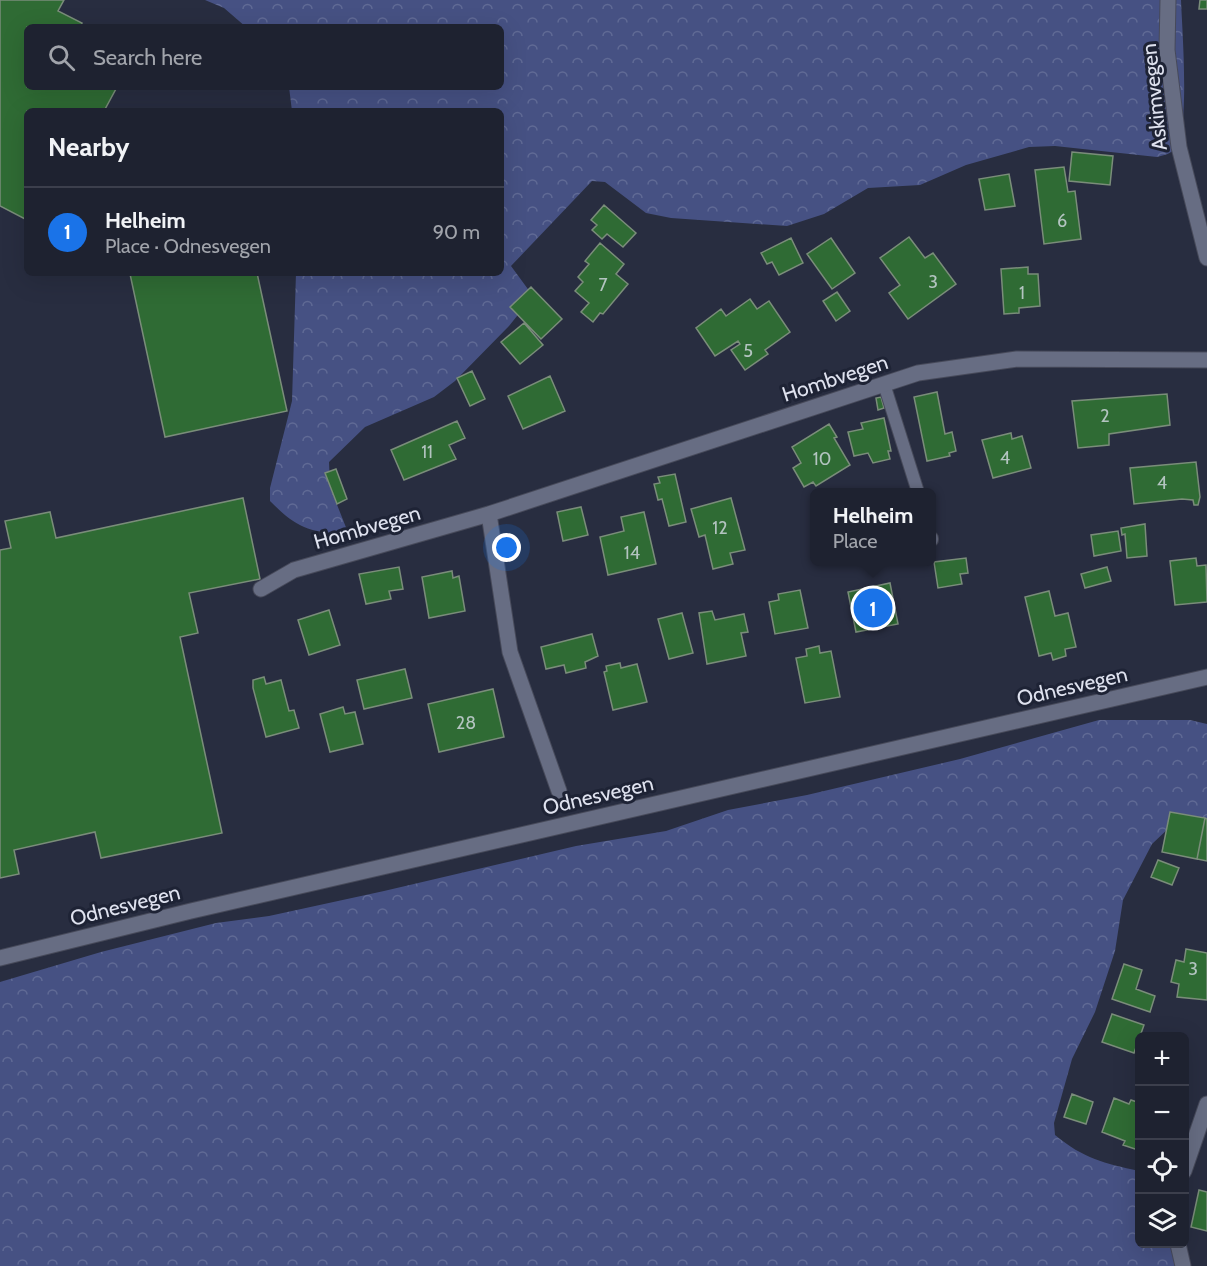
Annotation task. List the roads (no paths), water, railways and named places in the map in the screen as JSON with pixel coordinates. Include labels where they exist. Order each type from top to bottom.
[{"type":"street","name":"Askimvegen","points":[[1168,0],[1167,50],[1179,147],[1207,258]]},
{"type":"street","name":"Hombvegen","points":[[261,589],[294,570],[489,514],[918,373],[1011,359],[1207,360]]},
{"type":"street","points":[[489,514],[510,652],[559,791]]},
{"type":"street","name":"Odnesvegen","points":[[0,958],[249,897],[1207,678]]},
{"type":"street","points":[[1189,1159],[1207,1104]]},
{"type":"street","points":[[1180,1248],[1183,1266]]},
{"type":"lane","points":[[884,384],[917,488]]},
{"type":"place","name":"Helheim","points":[[873,608]]}]
